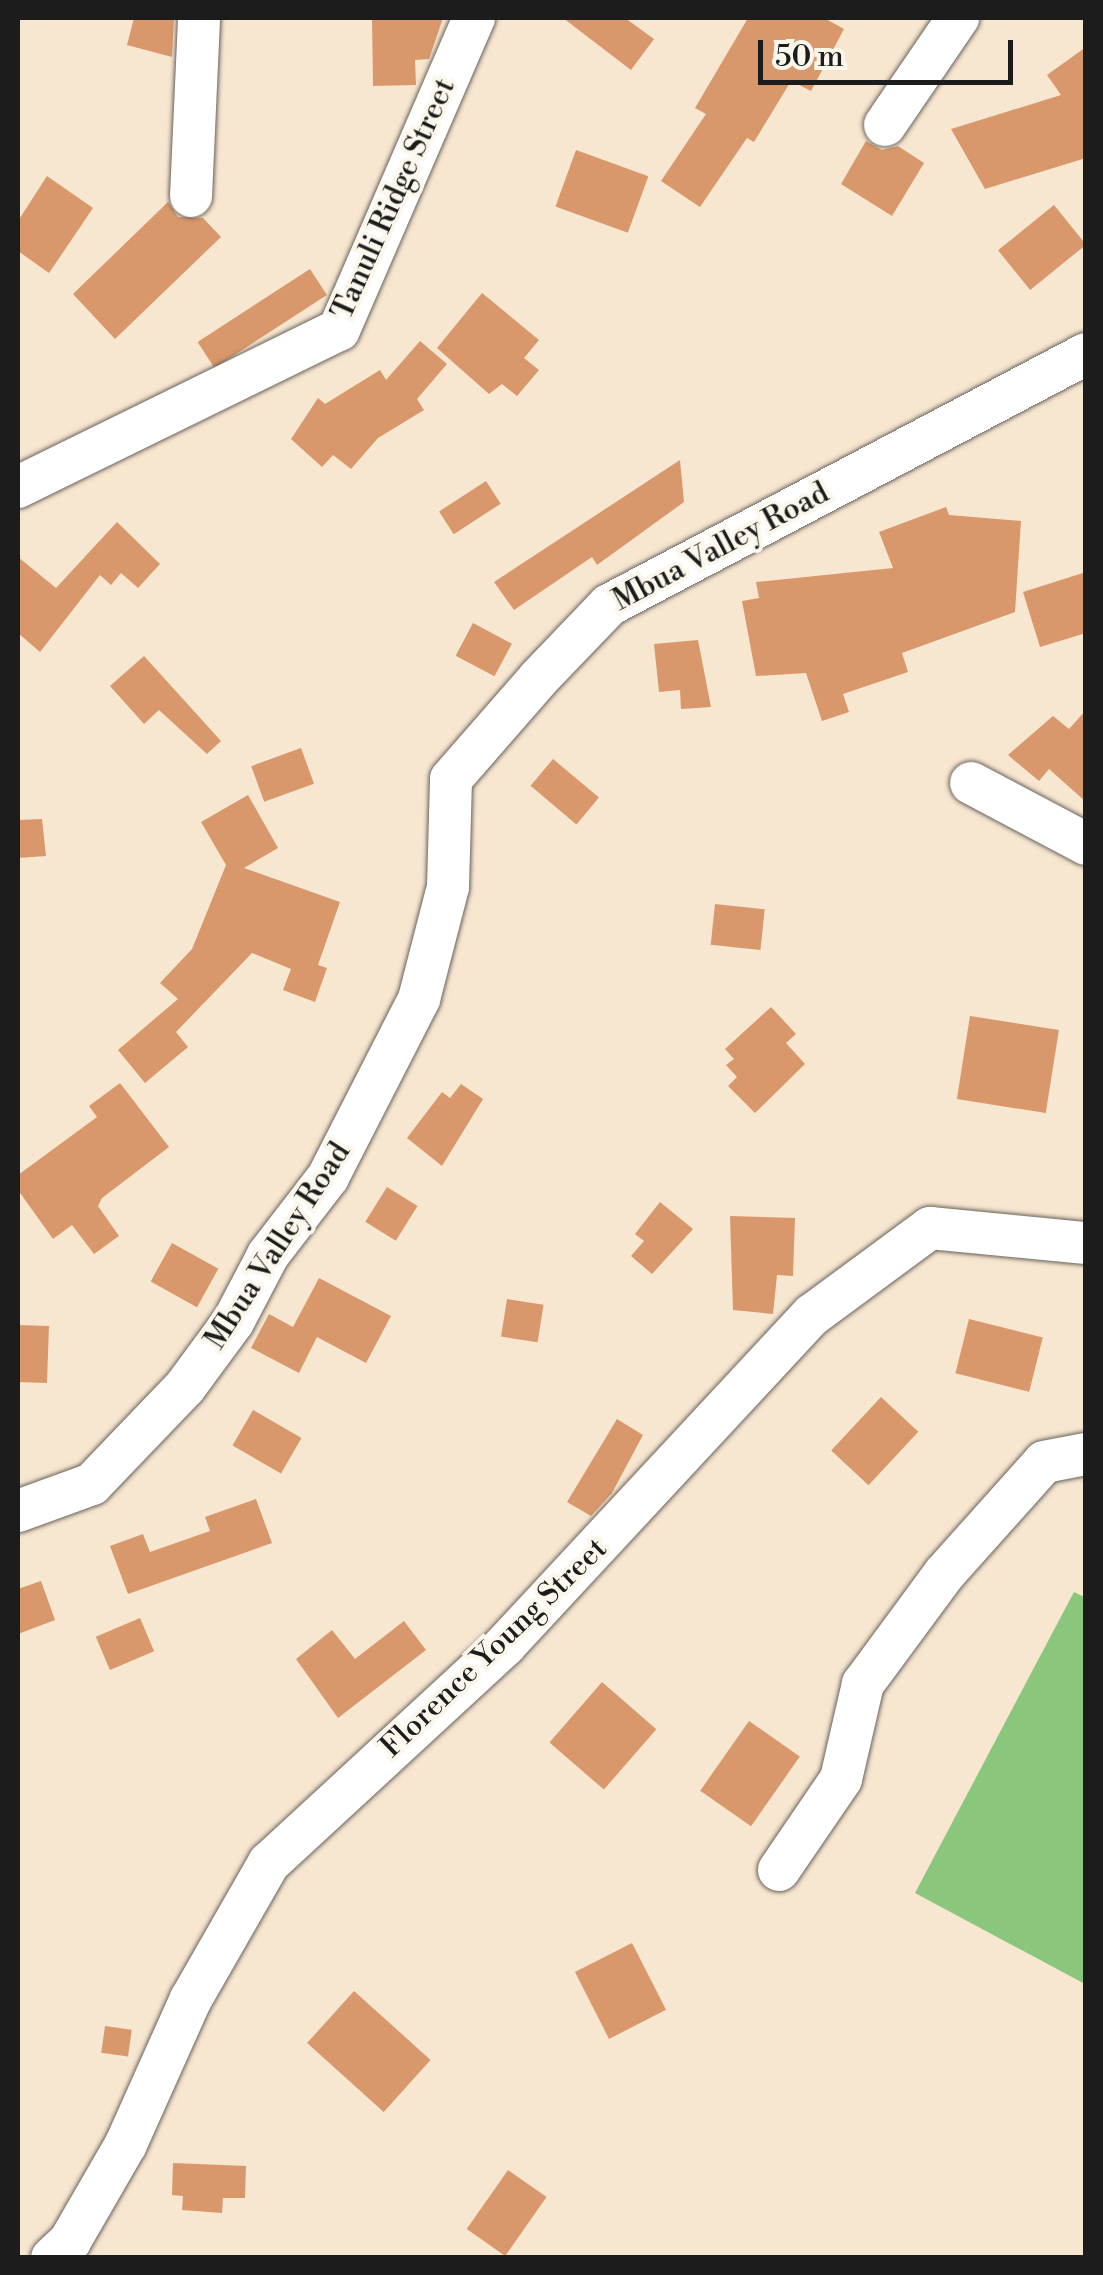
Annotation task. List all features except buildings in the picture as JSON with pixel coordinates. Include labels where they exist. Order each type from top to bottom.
[{"type":"street","points":[[191,196],[199,18]]},
{"type":"street","name":"Tanuli Ridge Street","points":[[18,487],[339,330],[474,18]]},
{"type":"street","points":[[885,125],[958,18]]},
{"type":"street","name":"Mbua Valley Road","points":[[18,1510],[92,1484],[184,1387],[233,1322],[268,1255],[328,1177],[419,999],[448,887],[451,779],[539,678],[608,605],[1086,354]]},
{"type":"street","points":[[971,783],[1086,844]]},
{"type":"street","name":"Florence Young Street","points":[[52,2258],[70,2241],[126,2144],[192,2000],[269,1863],[504,1645],[812,1315],[930,1228],[1086,1243]]},
{"type":"street","points":[[779,1870],[840,1779],[863,1684],[944,1574],[1044,1462],[1086,1454]]},
{"type":"green space","points":[[1074,1592],[1086,1598],[1085,1984],[915,1893]]}]
